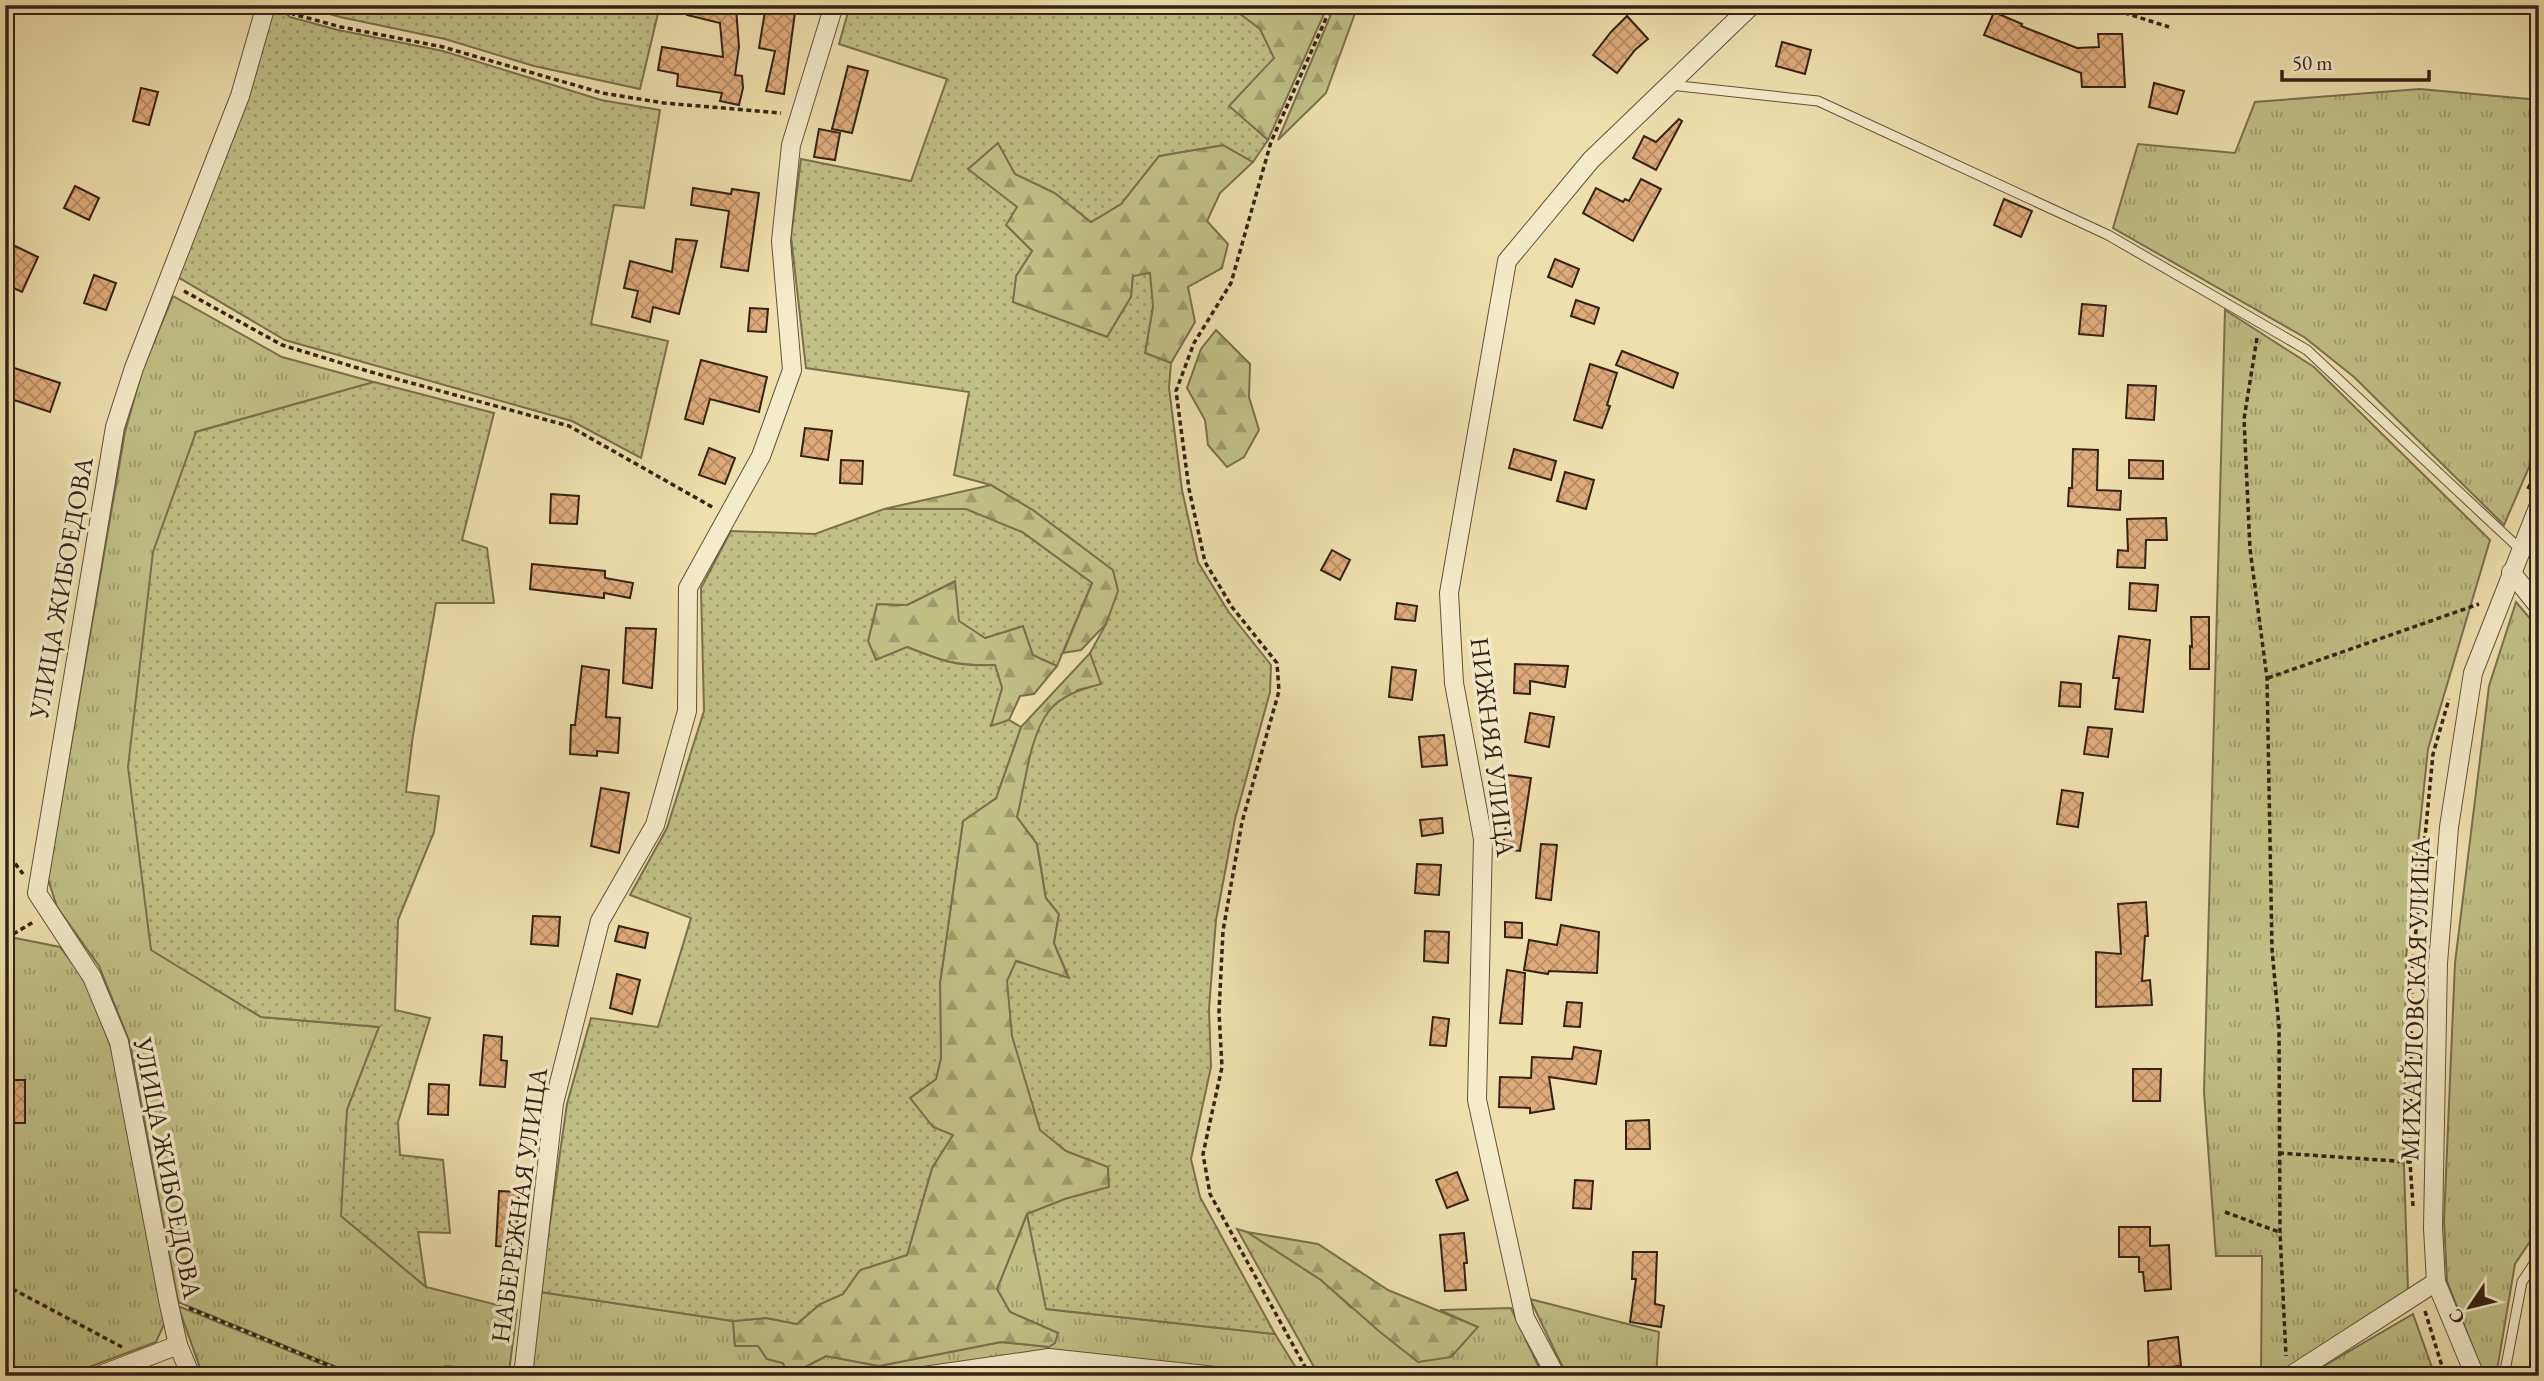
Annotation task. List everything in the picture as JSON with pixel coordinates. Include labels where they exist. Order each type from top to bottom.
[{"type":"street","name":"УЛИЦА ЖИБОЕДОВА","points":[[191,1376],[178,1345],[167,1300],[118,1042],[92,977],[37,893],[115,427],[134,368],[240,96],[266,5]]},
{"type":"street","name":"НАБЕРЕЖНАЯ УЛИЦА","points":[[523,1376],[554,1103],[600,921],[655,825],[687,711],[688,588],[761,456],[792,370],[782,241],[791,145],[834,5]]},
{"type":"street","name":"НИЖНЯЯ УЛИЦА","points":[[1556,1376],[1525,1318],[1477,1100],[1483,839],[1454,683],[1449,593],[1507,261],[1591,160],[1752,5]]},
{"type":"street","name":"МИХАЙЛОВСКАЯ УЛИЦА","points":[[2475,1376],[2436,1282],[2433,1228],[2438,963],[2449,827],[2473,673],[2539,505]]},
{"type":"street","points":[[2511,572],[2539,607]]},
{"type":"street","points":[[2288,1369],[2436,1282]]},
{"type":"street","points":[[98,1376],[178,1345]]},
{"type":"street","points":[[924,1376],[1049,1358],[1215,1376]]},
{"type":"lane","points":[[1668,85],[1818,102],[2108,235],[2307,350],[2520,548]]},
{"type":"lane","points":[[2504,1376],[2522,1282],[2539,1256]]},
{"type":"path","points":[[286,5],[293,14],[341,27],[443,47],[602,93],[664,103],[800,115]]},
{"type":"path","points":[[1310,1376],[1210,1194],[1203,1154],[1222,1067],[1219,1012],[1223,931],[1242,822],[1279,691],[1277,663],[1232,607],[1205,562],[1189,489],[1177,391],[1194,343],[1231,284],[1271,142],[1332,5]]},
{"type":"path","points":[[2100,5],[2169,27]]},
{"type":"path","points":[[168,282],[282,345],[569,426],[728,516]]},
{"type":"path","points":[[2260,323],[2244,419],[2250,549],[2267,678],[2272,949],[2279,1027],[2280,1232],[2288,1369]]},
{"type":"path","points":[[2267,678],[2501,598]]},
{"type":"path","points":[[5,930],[15,933],[36,920],[37,893]]},
{"type":"path","points":[[2279,1153],[2434,1163]]},
{"type":"path","points":[[2225,1212],[2280,1232]]},
{"type":"path","points":[[5,1285],[142,1358]]},
{"type":"path","points":[[167,1300],[355,1376]]},
{"type":"green space","points":[[272,5],[276,5],[290,17],[338,30],[443,51],[601,100],[660,110],[644,208],[614,205],[591,324],[668,341],[641,458],[572,421],[285,340],[176,276]]},
{"type":"green space","points":[[299,5],[660,5],[640,89],[534,66],[445,39],[340,17]]},
{"type":"green space","points":[[850,5],[1228,5],[1260,29],[1274,58],[1229,106],[1268,140],[1253,162],[1223,145],[1159,156],[1121,204],[1091,222],[1055,193],[1015,174],[998,143],[968,169],[1017,207],[1006,225],[1032,251],[1016,276],[1013,302],[1107,337],[1131,297],[1133,276],[1150,273],[1153,306],[1145,353],[1171,363],[1169,388],[1182,490],[1198,562],[1228,611],[1271,665],[1270,692],[1235,819],[1216,920],[1209,1009],[1211,1067],[1191,1159],[1200,1197],[1275,1334],[1046,1309],[1027,1214],[1065,1199],[1109,1187],[1108,1167],[1066,1151],[1040,1130],[1012,1036],[1007,981],[1016,961],[1069,978],[1054,943],[1059,914],[1046,898],[1037,844],[1017,817],[1032,748],[1042,722],[1060,701],[1073,693],[1101,684],[1090,653],[1106,624],[1118,591],[1113,570],[1033,510],[991,485],[954,475],[969,392],[806,368],[791,237],[801,159],[911,181],[947,79],[839,44]]},
{"type":"green space","points":[[1228,5],[1328,5],[1268,140],[1228,106]]},
{"type":"green space","points":[[1335,5],[1358,5],[1326,93],[1278,140]]},
{"type":"green space","points":[[2420,89],[2539,100],[2539,444],[2504,525],[2354,377],[2304,337],[2113,228],[2138,144],[2235,153],[2255,102]]},
{"type":"green space","points":[[998,142],[1015,174],[1055,193],[1091,222],[1121,204],[1159,156],[1223,145],[1253,162],[1220,193],[1207,221],[1228,244],[1222,268],[1188,287],[1195,322],[1171,363],[1145,353],[1153,306],[1133,276],[1131,297],[1107,337],[1012,302],[1016,276],[1032,251],[1006,225],[968,169]]},
{"type":"green space","points":[[173,296],[282,357],[374,382],[195,432],[261,1017],[379,1027],[347,1110],[426,1287],[517,1310],[509,1372],[445,1366],[443,1376],[359,1376],[178,1302],[130,1043],[99,966],[57,907],[48,879],[125,432],[143,368]]},
{"type":"green space","points":[[2225,310],[2314,367],[2490,540],[2428,749],[2406,958],[2404,1166],[2408,1290],[2279,1376],[2261,1376],[2262,1256],[2216,1256],[2204,1092]]},
{"type":"green space","points":[[1216,330],[1250,364],[1249,397],[1259,430],[1244,457],[1227,467],[1208,445],[1205,420],[1187,388],[1201,349]]},
{"type":"green space","points":[[374,382],[494,413],[462,540],[487,548],[494,603],[436,603],[406,792],[439,796],[434,832],[398,920],[395,1010],[430,1018],[398,1122],[400,1155],[443,1160],[450,1233],[418,1232],[426,1287],[341,1216],[347,1110],[379,1027],[261,1017],[151,950],[128,767],[153,552],[196,432]]},
{"type":"green space","points":[[991,485],[1033,510],[1113,570],[1119,591],[1106,624],[1081,650],[1063,653],[1092,583],[1022,532],[884,509]]},
{"type":"green space","points":[[884,509],[966,509],[1022,532],[1092,583],[1057,666],[1033,655],[1023,626],[985,638],[959,621],[955,581],[907,605],[877,604],[868,641],[876,660],[907,647],[950,662],[995,665],[1002,688],[991,726],[1009,720],[1021,727],[996,798],[963,821],[940,983],[941,1058],[936,1079],[910,1098],[933,1127],[953,1135],[932,1168],[907,1255],[860,1270],[843,1294],[820,1304],[797,1324],[766,1318],[733,1321],[540,1292],[567,1104],[591,1018],[658,1027],[691,918],[630,895],[667,828],[704,711],[701,588],[731,531],[815,534]]},
{"type":"green space","points":[[956,581],[985,638],[1023,626],[1033,655],[1057,666],[1034,694],[1020,696],[1009,720],[990,727],[1002,688],[995,665],[950,662],[907,647],[876,660],[868,641],[877,604],[907,605]]},
{"type":"green space","points":[[2516,602],[2539,629],[2539,1228],[2515,1264],[2496,1376],[2484,1376],[2447,1281],[2444,1221],[2455,963],[2489,686]]},
{"type":"green space","points":[[1090,653],[1102,684],[1077,690],[1026,780],[1017,817],[1037,844],[1046,898],[1059,914],[1054,943],[1069,979],[1017,961],[1066,1151],[1108,1166],[1109,1187],[1065,1199],[1027,1214],[997,1289],[1010,1312],[1058,1333],[1055,1343],[1049,1347],[1001,1342],[879,1366],[826,1356],[788,1376],[783,1363],[767,1359],[758,1346],[735,1346],[733,1321],[766,1318],[797,1324],[820,1304],[843,1294],[860,1270],[907,1255],[932,1168],[952,1136],[933,1127],[910,1098],[936,1079],[941,1058],[940,983],[963,821],[996,798],[1021,727]]},
{"type":"green space","points":[[5,936],[60,947],[87,982],[112,1050],[165,1322],[156,1342],[65,1376],[5,1376]]},
{"type":"green space","points":[[1027,1214],[1047,1309],[1275,1334],[1298,1371],[1295,1376],[1288,1376],[1054,1350],[870,1376],[789,1376],[826,1356],[879,1366],[1001,1342],[1049,1347],[1058,1333],[1010,1312],[997,1289]]},
{"type":"green space","points":[[1237,1229],[1247,1232],[1321,1280],[1352,1308],[1477,1327],[1440,1310],[1511,1308],[1543,1376],[1319,1376]]},
{"type":"green space","points":[[1247,1232],[1318,1244],[1388,1290],[1478,1327],[1451,1357],[1418,1362],[1321,1280]]},
{"type":"green space","points":[[540,1292],[733,1321],[735,1346],[758,1345],[767,1359],[783,1363],[788,1376],[620,1376],[531,1370]]},
{"type":"green space","points":[[1530,1299],[1659,1332],[1656,1376],[1567,1376]]},
{"type":"green space","points":[[178,1306],[351,1376],[203,1376]]},
{"type":"green space","points":[[2413,1314],[2435,1376],[2307,1376]]},
{"type":"green space","points":[[1055,1363],[1149,1376],[964,1376]]},
{"type":"building","points":[[766,5],[796,5],[784,94],[766,91],[775,51],[759,48]]},
{"type":"building","points":[[736,8],[739,47],[735,75],[742,76],[743,88],[739,105],[720,101],[722,93],[677,86],[678,74],[658,70],[662,47],[723,57],[720,23],[687,15],[687,12]]},
{"type":"building","points":[[1994,12],[2022,24],[2021,26],[2077,48],[2099,47],[2098,34],[2122,34],[2125,87],[2082,87],[2081,73],[1984,35]]},
{"type":"building","points":[[1627,16],[1648,39],[1635,50],[1617,73],[1593,55]]},
{"type":"building","points":[[1782,42],[1811,50],[1805,74],[1776,66]]},
{"type":"building","points":[[848,66],[868,71],[852,133],[832,129]]},
{"type":"building","points":[[2154,83],[2184,91],[2177,114],[2149,107]]},
{"type":"building","points":[[141,88],[158,92],[149,125],[133,121]]},
{"type":"building","points":[[1679,119],[1682,121],[1656,170],[1633,158],[1644,136],[1656,142]]},
{"type":"building","points":[[819,129],[840,133],[835,160],[814,157]]},
{"type":"building","points":[[1641,179],[1661,189],[1633,241],[1583,213],[1596,188],[1623,202],[1625,199],[1629,201]]},
{"type":"building","points":[[75,186],[99,198],[89,220],[64,208]]},
{"type":"building","points":[[693,188],[731,194],[732,189],[759,193],[748,271],[721,267],[729,211],[691,205]]},
{"type":"building","points":[[2004,199],[2032,211],[2021,237],[1994,225]]},
{"type":"building","points":[[676,239],[697,241],[679,314],[653,307],[650,322],[632,317],[638,291],[624,288],[630,261],[672,272]]},
{"type":"building","points":[[15,246],[38,257],[22,292],[5,284],[5,267]]},
{"type":"building","points":[[1555,259],[1579,269],[1572,287],[1548,277]]},
{"type":"building","points":[[94,275],[116,283],[106,310],[84,303]]},
{"type":"building","points":[[1576,300],[1599,308],[1594,324],[1571,316]]},
{"type":"building","points":[[2082,304],[2106,306],[2103,336],[2079,334]]},
{"type":"building","points":[[750,308],[768,309],[766,332],[748,331]]},
{"type":"building","points":[[1622,351],[1678,373],[1673,388],[1616,365]]},
{"type":"building","points":[[701,360],[767,377],[759,412],[710,399],[703,424],[685,419]]},
{"type":"building","points":[[1590,364],[1617,373],[1602,428],[1574,420]]},
{"type":"building","points":[[5,365],[60,383],[50,412],[5,397]]},
{"type":"building","points":[[2128,385],[2156,386],[2154,420],[2126,418]]},
{"type":"building","points":[[805,428],[832,431],[828,460],[801,456]]},
{"type":"building","points":[[709,448],[735,458],[725,484],[699,475]]},
{"type":"building","points":[[1514,449],[1556,461],[1551,480],[1509,468]]},
{"type":"building","points":[[2073,449],[2098,450],[2097,490],[2121,491],[2120,510],[2068,506],[2069,488],[2072,488]]},
{"type":"building","points":[[841,460],[863,461],[862,484],[840,483]]},
{"type":"building","points":[[2129,460],[2163,461],[2163,479],[2129,478]]},
{"type":"building","points":[[1565,472],[1594,480],[1586,509],[1557,501]]},
{"type":"building","points":[[551,494],[579,496],[577,524],[550,523]]},
{"type":"building","points":[[2166,518],[2167,540],[2146,540],[2145,568],[2117,567],[2118,550],[2128,551],[2127,519]]},
{"type":"building","points":[[1332,550],[1350,560],[1340,580],[1321,570]]},
{"type":"building","points":[[532,564],[605,571],[605,578],[633,583],[630,598],[604,593],[604,598],[530,589]]},
{"type":"building","points":[[2130,583],[2158,585],[2156,611],[2129,609]]},
{"type":"building","points":[[1397,603],[1417,606],[1415,621],[1395,619]]},
{"type":"building","points":[[2191,617],[2209,617],[2209,669],[2190,669]]},
{"type":"building","points":[[626,628],[656,629],[652,688],[623,683]]},
{"type":"building","points":[[2119,636],[2150,640],[2143,712],[2115,709],[2119,678],[2113,678]]},
{"type":"building","points":[[1515,664],[1568,666],[1565,687],[1530,681],[1530,694],[1514,693]]},
{"type":"building","points":[[582,666],[609,670],[606,717],[620,718],[618,753],[597,751],[597,756],[570,754],[571,725],[575,725]]},
{"type":"building","points":[[1392,667],[1416,670],[1412,700],[1389,697]]},
{"type":"building","points":[[2061,682],[2081,684],[2080,707],[2059,706]]},
{"type":"building","points":[[1530,713],[1554,717],[1549,747],[1525,742]]},
{"type":"building","points":[[2088,727],[2112,729],[2108,757],[2084,754]]},
{"type":"building","points":[[1444,735],[1447,765],[1422,767],[1419,737]]},
{"type":"building","points":[[1507,775],[1531,778],[1520,851],[1503,849],[1508,805],[1503,804]]},
{"type":"building","points":[[601,788],[629,793],[619,853],[591,846]]},
{"type":"building","points":[[2062,790],[2083,793],[2078,827],[2057,824]]},
{"type":"building","points":[[1442,818],[1443,833],[1422,836],[1420,820]]},
{"type":"building","points":[[1541,844],[1557,845],[1551,900],[1536,898]]},
{"type":"building","points":[[1417,864],[1441,865],[1439,895],[1415,893]]},
{"type":"building","points":[[2146,902],[2148,936],[2145,936],[2142,981],[2150,980],[2152,1005],[2096,1007],[2096,952],[2121,954],[2118,904]]},
{"type":"building","points":[[533,916],[560,917],[558,946],[531,944]]},
{"type":"building","points":[[1505,922],[1522,923],[1522,938],[1505,937]]},
{"type":"building","points":[[1561,925],[1599,932],[1597,973],[1549,971],[1548,974],[1524,970],[1529,940],[1557,945]]},
{"type":"building","points":[[619,926],[648,933],[645,948],[615,941]]},
{"type":"building","points":[[1425,931],[1449,932],[1448,963],[1424,961]]},
{"type":"building","points":[[1507,970],[1525,973],[1522,1024],[1500,1023]]},
{"type":"building","points":[[617,974],[640,980],[632,1014],[610,1008]]},
{"type":"building","points":[[1567,1002],[1582,1003],[1580,1027],[1564,1026]]},
{"type":"building","points":[[1433,1017],[1449,1019],[1446,1046],[1430,1045]]},
{"type":"building","points":[[484,1035],[502,1037],[501,1060],[507,1061],[505,1087],[480,1085]]},
{"type":"building","points":[[1574,1047],[1601,1051],[1596,1084],[1549,1077],[1554,1109],[1530,1113],[1530,1108],[1499,1107],[1500,1077],[1531,1078],[1532,1057],[1572,1059]]},
{"type":"building","points":[[2133,1069],[2161,1069],[2160,1101],[2133,1101]]},
{"type":"building","points":[[5,1080],[25,1080],[25,1123],[5,1123]]},
{"type":"building","points":[[429,1084],[449,1085],[448,1115],[428,1114]]},
{"type":"building","points":[[1649,1120],[1650,1149],[1626,1149],[1626,1121]]},
{"type":"building","points":[[1457,1172],[1468,1200],[1447,1208],[1436,1180]]},
{"type":"building","points":[[1575,1180],[1593,1181],[1591,1209],[1573,1208]]},
{"type":"building","points":[[499,1191],[519,1192],[517,1232],[511,1232],[511,1247],[496,1246]]},
{"type":"building","points":[[2119,1227],[2150,1227],[2150,1246],[2169,1245],[2171,1289],[2145,1291],[2143,1272],[2139,1272],[2139,1257],[2119,1257]]},
{"type":"building","points":[[1464,1233],[1466,1290],[1445,1291],[1440,1235]]},
{"type":"building","points":[[1633,1252],[1657,1252],[1655,1304],[1664,1306],[1661,1327],[1630,1322],[1636,1279],[1632,1279]]},
{"type":"building","points":[[2178,1337],[2181,1366],[2149,1369],[2148,1341]]}]
